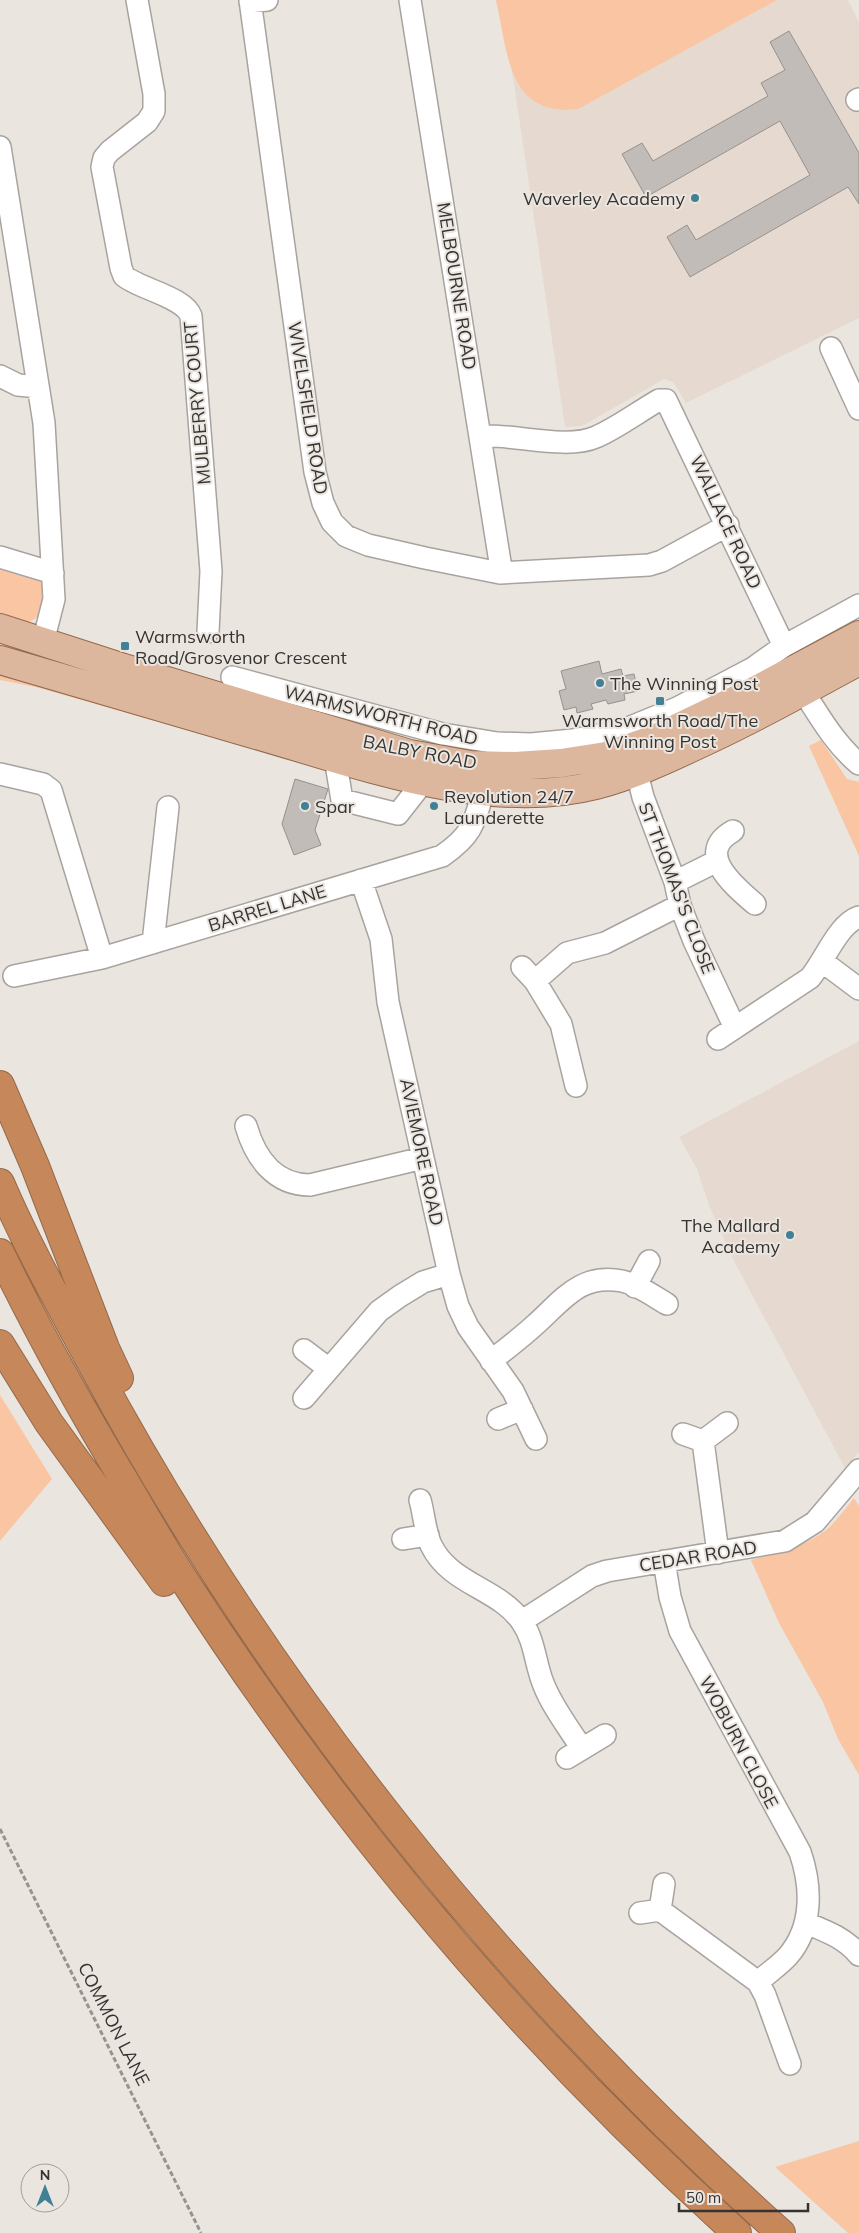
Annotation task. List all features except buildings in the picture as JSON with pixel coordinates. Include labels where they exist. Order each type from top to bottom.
[{"type":"highway","points":[[0,1085],[35,1166],[105,1348],[138,1420],[183,1502],[299,1694]]},
{"type":"highway","points":[[0,1183],[40,1264],[125,1424],[204,1555],[299,1694],[400,1832],[552,2008],[665,2124],[781,2233]]},
{"type":"highway","points":[[0,1253],[45,1342],[170,1559],[281,1723],[380,1853],[530,2028],[638,2140],[737,2233]]},
{"type":"highway","points":[[0,1344],[49,1423],[148,1556],[179,1604],[281,1723]]},
{"type":"main road","name":"BALBY ROAD","points":[[0,628],[338,734],[410,754],[470,765],[516,766],[561,763],[606,756],[652,740],[758,689],[859,635]]},
{"type":"main road","name":"BALBY ROAD","points":[[0,660],[335,758],[423,782],[483,792],[561,791],[594,786],[637,773],[734,728],[859,662]]},
{"type":"street","name":"MULBERRY COURT","points":[[137,0],[154,94],[154,111],[147,122],[110,151],[104,158],[102,167],[124,276],[180,303],[189,309],[191,316],[211,571],[208,632]]},
{"type":"street","name":"MELBOURNE ROAD","points":[[410,0],[481,436],[500,562],[500,573]]},
{"type":"street","name":"WIVELSFIELD ROAD","points":[[256,1],[315,472],[323,503],[332,522],[346,536],[368,544],[500,573],[649,565],[662,561],[728,525]]},
{"type":"street","points":[[0,147],[6,219],[44,423],[54,599],[43,642]]},
{"type":"street","points":[[831,348],[859,409]]},
{"type":"street","points":[[0,376],[18,385],[38,387]]},
{"type":"street","name":"WALLACE ROAD","points":[[481,436],[497,435],[579,442],[595,438],[659,400],[666,400],[728,525],[784,646]]},
{"type":"street","points":[[0,557],[53,573]]},
{"type":"street","name":"WARMSWORTH ROAD","points":[[232,677],[443,734],[497,743],[531,744],[573,740],[623,730],[647,721],[753,668],[784,646],[859,605]]},
{"type":"street","points":[[803,691],[829,732],[859,764]]},
{"type":"street","points":[[335,758],[342,800],[398,814],[423,782]]},
{"type":"street","name":"ST THOMAS'S CLOSE","points":[[637,773],[643,797],[676,882],[680,905],[726,1033],[798,988],[810,978],[823,962],[846,924],[859,917]]},
{"type":"street","points":[[0,774],[43,784],[51,790],[102,958]]},
{"type":"street","name":"BARREL LANE","points":[[14,976],[102,958],[442,856],[458,845],[471,830],[483,792]]},
{"type":"street","points":[[153,942],[168,807]]},
{"type":"street","points":[[733,831],[724,836],[718,843],[716,850],[717,861],[734,886],[755,904]]},
{"type":"street","points":[[676,882],[717,861]]},
{"type":"street","name":"AVIEMORE ROAD","points":[[360,880],[381,939],[388,1002],[449,1274],[458,1306],[468,1327],[513,1391],[536,1439]]},
{"type":"street","points":[[576,1086],[561,1024],[528,974],[567,952],[604,943],[680,905]]},
{"type":"street","points":[[823,962],[859,989]]},
{"type":"street","points":[[246,1126],[253,1146],[268,1168],[279,1178],[298,1185],[310,1185],[423,1158]]},
{"type":"street","points":[[635,1287],[649,1261]]},
{"type":"street","points":[[304,1398],[380,1311],[423,1282],[449,1274]]},
{"type":"street","points":[[491,1360],[528,1332],[569,1292],[596,1281],[623,1281],[667,1304]]},
{"type":"street","points":[[304,1350],[329,1369]]},
{"type":"street","points":[[498,1419],[522,1409]]},
{"type":"street","points":[[703,1441],[727,1423]]},
{"type":"street","points":[[683,1434],[703,1441]]},
{"type":"street","points":[[703,1441],[718,1553]]},
{"type":"street","name":"CEDAR ROAD","points":[[522,1621],[592,1576],[606,1571],[785,1541],[815,1522],[859,1470]]},
{"type":"street","points":[[420,1500],[430,1543],[445,1566],[458,1576],[507,1604],[522,1621],[530,1635],[542,1682],[575,1753],[605,1734]]},
{"type":"street","points":[[403,1539],[428,1534]]},
{"type":"street","name":"WOBURN CLOSE","points":[[664,1561],[670,1597],[680,1631],[800,1852],[807,1872],[806,1923],[798,1942],[787,1957],[758,1982]]},
{"type":"street","points":[[664,1884],[650,1912],[758,1982],[765,1995],[790,2064]]},
{"type":"street","points":[[806,1923],[827,1931],[850,1944],[859,1955]]},
{"type":"path","name":"COMMON LANE","points":[[0,1829],[201,2233]]},
{"type":"shaded area","name":"Waverley Academy","points":[[496,0],[848,0],[859,23],[859,318],[686,403],[673,382],[664,379],[582,426],[565,427],[513,77]]},
{"type":"shaded area","points":[[496,0],[777,0],[578,109],[555,109],[537,103],[524,92],[515,77],[508,59]]},
{"type":"shaded area","points":[[0,564],[42,579],[45,591],[44,604],[34,620],[21,623],[0,619]]},
{"type":"shaded area","points":[[0,637],[51,655],[50,663],[0,649]]},
{"type":"shaded area","points":[[0,669],[308,759],[317,767],[36,687],[0,680]]},
{"type":"shaded area","points":[[821,740],[847,779],[859,782],[859,856],[809,746]]},
{"type":"shaded area","name":"The Mallard Academy","points":[[859,1041],[859,1452],[845,1468],[734,1261],[710,1208],[697,1169],[679,1137]]},
{"type":"shaded area","points":[[0,1395],[52,1479],[0,1541]]},
{"type":"shaded area","points":[[854,1498],[859,1506],[859,1775],[838,1739],[823,1702],[779,1623],[751,1560],[790,1549],[817,1537],[833,1524]]},
{"type":"shaded area","points":[[859,2141],[859,2233],[848,2233],[775,2167]]},
{"type":"place","name":"Waverley Academy","points":[[695,198]]},
{"type":"place","name":"Warmsworth Road/Grosvenor Crescent","points":[[125,646]]},
{"type":"place","name":"The Winning Post","points":[[600,683]]},
{"type":"place","name":"Warmsworth Road/The Winning Post","points":[[660,701]]},
{"type":"place","name":"Spar","points":[[305,806]]},
{"type":"place","name":"Revolution 24/7 Launderette","points":[[434,806]]},
{"type":"place","name":"The Mallard Academy","points":[[790,1235]]}]
